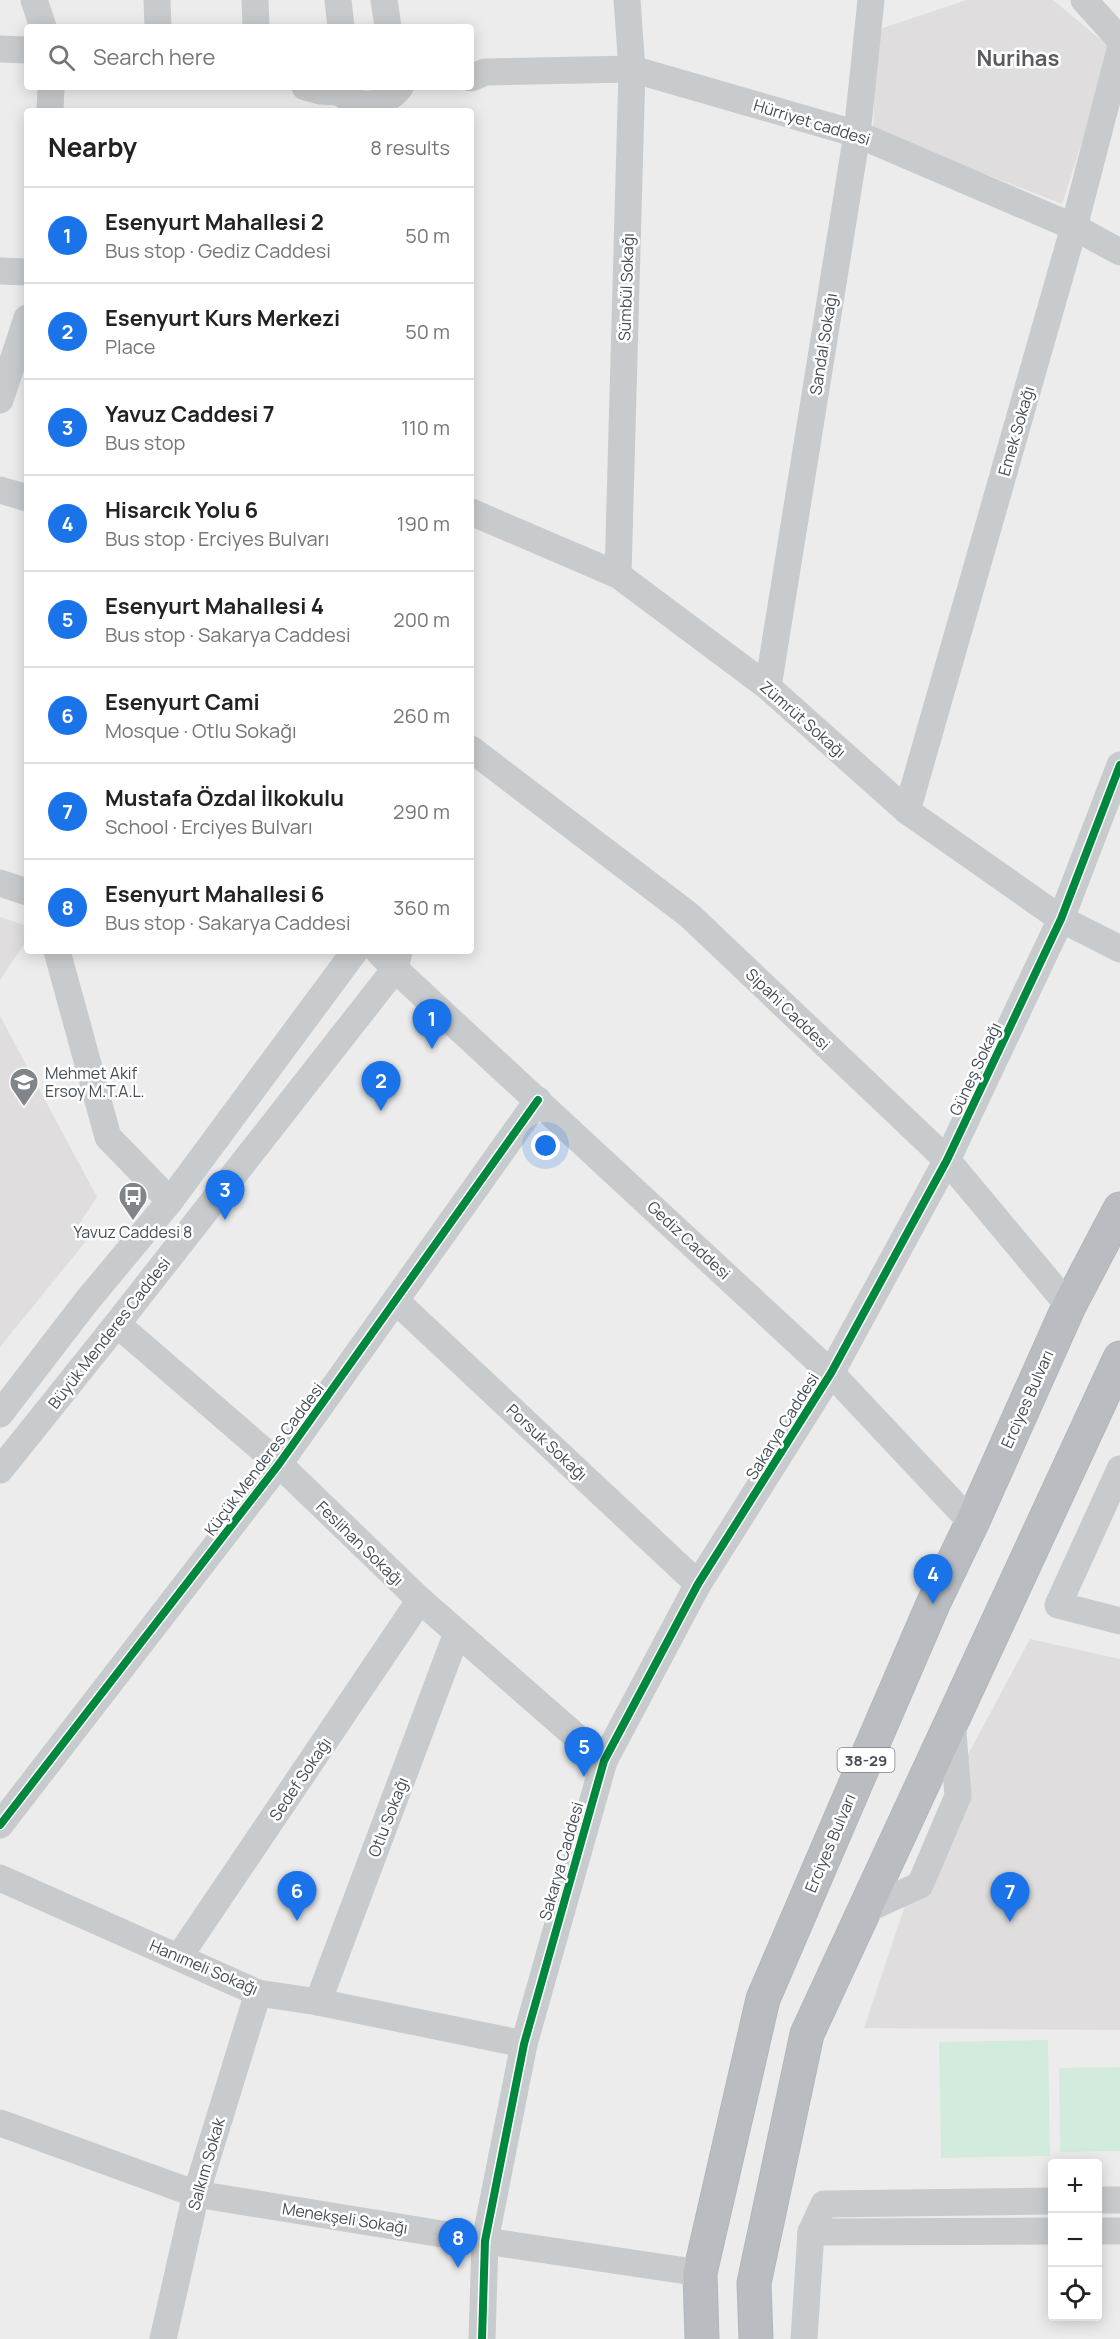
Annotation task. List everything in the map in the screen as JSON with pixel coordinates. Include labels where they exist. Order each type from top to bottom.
[{"type":"highway","name":"Erciyes Bulvarı","points":[[702,2339],[700,2273],[763,1999],[933,1604],[972,1523],[1069,1306],[1120,1209]]},
{"type":"highway","points":[[756,2339],[754,2283],[807,2034],[1120,1358]]},
{"type":"street","points":[[34,0],[42,24]]},
{"type":"street","points":[[157,0],[158,24]]},
{"type":"street","points":[[255,0],[256,24]]},
{"type":"street","points":[[338,0],[341,24]]},
{"type":"street","points":[[384,0],[388,24]]},
{"type":"street","name":"Sümbül Sokağı","points":[[618,575],[632,69],[627,0]]},
{"type":"street","name":"Sandal Sokağı","points":[[768,687],[857,134],[871,0]]},
{"type":"street","points":[[1084,0],[1120,40]]},
{"type":"street","points":[[0,49],[24,50]]},
{"type":"street","name":"Emek Sokağı","points":[[907,811],[1074,228],[1120,50]]},
{"type":"street","name":"Hürriyet caddesi","points":[[476,71],[632,69],[857,134],[1074,228],[1120,252]]},
{"type":"street","points":[[50,108],[51,90]]},
{"type":"street","points":[[316,90],[366,105],[396,98]]},
{"type":"street","points":[[0,271],[24,273]]},
{"type":"street","points":[[0,400],[24,327]]},
{"type":"street","points":[[0,490],[24,497]]},
{"type":"street","name":"Zümrüt Sokağı","points":[[474,513],[618,575],[768,687],[907,811],[1060,919],[1120,949]]},
{"type":"street","name":"Sipahi Caddesi","points":[[474,752],[689,915],[947,1160],[1069,1306]]},
{"type":"street","name":"Güneş Sokağı","points":[[831,1373],[947,1160],[1060,919],[1120,765]]},
{"type":"street","points":[[0,883],[24,891]]},
{"type":"street","points":[[58,954],[108,1137],[170,1201]]},
{"type":"street","points":[[0,1414],[86,1302],[170,1201],[354,954]]},
{"type":"street","name":"Gediz Caddesi","points":[[391,957],[538,1100],[831,1373],[972,1523]]},
{"type":"street","name":"Büyük Menderes Caddesi","points":[[0,1470],[117,1324],[391,957]]},
{"type":"street","name":"Küçük Menderes Caddesi","points":[[0,1825],[279,1464],[538,1100]]},
{"type":"street","name":"Porsuk Sokağı","points":[[396,1301],[698,1584]]},
{"type":"street","name":"Feslihan Sokağı","points":[[117,1324],[279,1464],[420,1600],[604,1761]]},
{"type":"street","name":"Sakarya Caddesi","points":[[482,2339],[485,2241],[524,2044],[604,1761],[698,1584],[831,1373]]},
{"type":"street","points":[[1120,1469],[1058,1605],[1120,1621]]},
{"type":"street","name":"Sedef Sokağı","points":[[179,1957],[420,1600]]},
{"type":"street","name":"Otlu Sokağı","points":[[318,2002],[457,1633]]},
{"type":"street","name":"Hanımeli Sokağı","points":[[0,1878],[258,1993],[318,2002],[524,2044]]},
{"type":"street","name":"Salkım Sokak","points":[[163,2339],[196,2194],[258,1993]]},
{"type":"street","name":"Menekşeli Sokağı","points":[[0,2123],[196,2194],[700,2273]]},
{"type":"street","points":[[1102,2200],[1120,2200]]},
{"type":"street","points":[[804,2339],[811,2232],[824,2204],[1048,2201]]},
{"type":"street","points":[[811,2232],[1048,2231]]},
{"type":"street","points":[[1102,2231],[1120,2231]]},
{"type":"shaded area","points":[[967,0],[1053,0],[1112,49],[1062,204],[873,130],[877,30]]},
{"type":"shaded area","points":[[0,917],[24,925],[24,944],[0,980]]},
{"type":"shaded area","name":"Mehmet Akif Ersoy M.T.A.L.","points":[[0,1016],[97,1197],[79,1224],[91,1235],[0,1347]]},
{"type":"shaded area","points":[[1030,1639],[1120,1659],[1120,2030],[864,2028],[935,1816]]},
{"type":"green space","points":[[1048,2040],[1050,2156],[941,2158],[939,2042]]},
{"type":"green space","points":[[1120,2067],[1120,2151],[1060,2152],[1059,2068]]},
{"type":"cycle path","points":[[482,2339],[485,2241],[524,2044],[604,1761],[698,1584],[831,1373],[947,1160],[1061,919],[1120,765]]},
{"type":"cycle path","points":[[0,1825],[279,1464],[538,1100]]},
{"type":"place","name":"Esenyurt Mahallesi 2","points":[[432,1049]]},
{"type":"place","name":"Mehmet Akif Ersoy M.T.A.L.","points":[[24,1108]]},
{"type":"place","name":"Esenyurt Kurs Merkezi","points":[[381,1111]]},
{"type":"place","name":"Yavuz Caddesi 7","points":[[225,1220]]},
{"type":"place","name":"Yavuz Caddesi 8","points":[[133,1222]]},
{"type":"place","name":"Hisarcık Yolu 6","points":[[933,1604]]},
{"type":"place","name":"Esenyurt Mahallesi 4","points":[[584,1777]]},
{"type":"place","name":"Esenyurt Cami","points":[[297,1921]]},
{"type":"place","name":"Mustafa Özdal İlkokulu","points":[[1010,1922]]},
{"type":"place","name":"Esenyurt Mahallesi 6","points":[[458,2268]]},
{"type":"district","name":"Nurihas","points":[[1018,58]]}]
